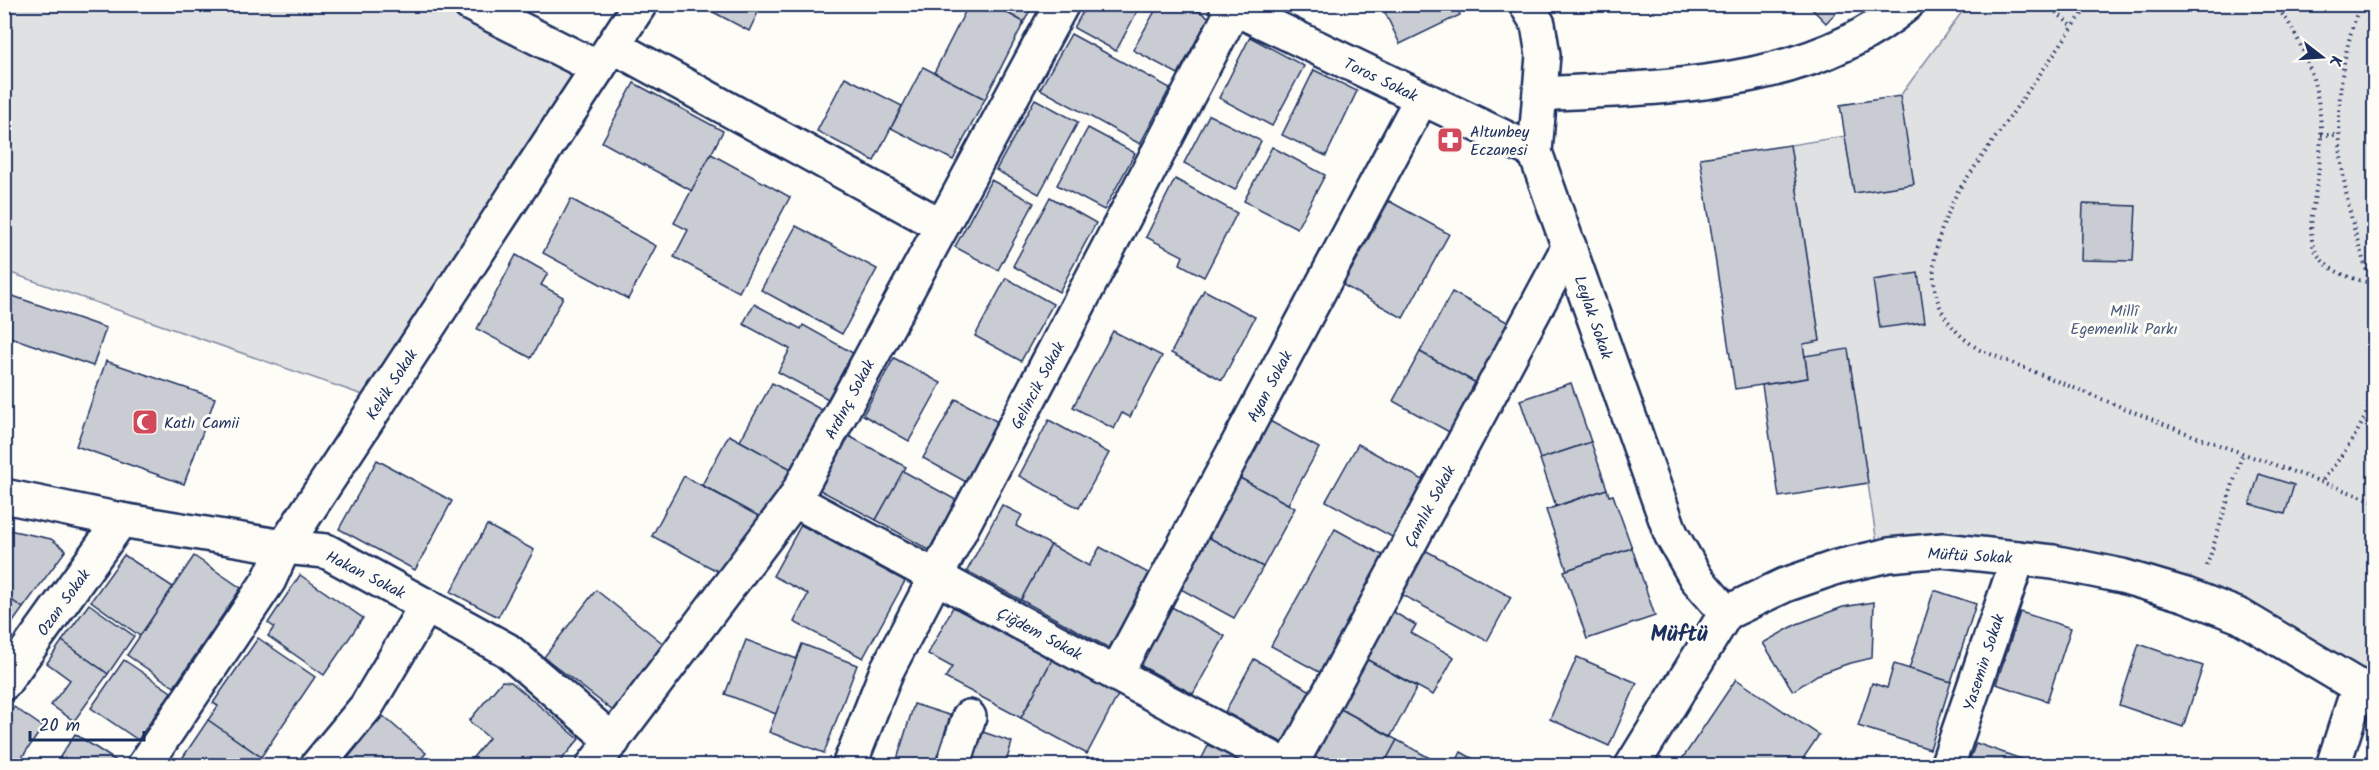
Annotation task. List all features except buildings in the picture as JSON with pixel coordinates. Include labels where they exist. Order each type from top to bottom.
[{"type":"street","points":[[470,4],[606,57],[942,226]]},
{"type":"street","name":"Kekik Sokak","points":[[144,765],[269,580],[284,547],[640,4]]},
{"type":"street","name":"Ardınç Sokak","points":[[603,753],[794,500],[1062,4]]},
{"type":"street","points":[[1540,94],[1666,87],[1740,77],[1796,63],[1842,45],[1875,28],[1907,4]]},
{"type":"street","name":"Toros Sokak","points":[[1230,6],[1535,152]]},
{"type":"street","name":"Gelincik Sokak","points":[[849,765],[887,670],[1230,6]]},
{"type":"street","name":"Leylak Sokak","points":[[1540,11],[1543,55],[1535,152],[1671,534],[1696,578],[1726,613]]},
{"type":"street","name":"Ayan Sokak","points":[[1116,674],[1421,99]]},
{"type":"street","name":"Çamlık Sokak","points":[[1288,765],[1569,246]]},
{"type":"street","name":"Hakan Sokak","points":[[4,496],[121,520],[284,547],[326,551],[507,650],[603,753]]},
{"type":"street","name":"Çiğdem Sokak","points":[[794,500],[1288,765]]},
{"type":"street","name":"Ozan Sokak","points":[[4,683],[121,520]]},
{"type":"street","name":"Müftü Sokak","points":[[1726,613],[1785,585],[1837,567],[1889,555],[1942,550],[2053,562],[2122,576],[2196,598],[2240,616],[2367,691]]},
{"type":"street","name":"Yasemin Sokak","points":[[1947,765],[2018,558]]},
{"type":"street","points":[[317,765],[366,707],[426,606]]},
{"type":"street","points":[[1632,765],[1726,613]]},
{"type":"street","points":[[2333,765],[2367,691]]},
{"type":"street","points":[[953,765],[969,717]]},
{"type":"path","points":[[2047,4],[2073,27]]},
{"type":"path","points":[[2089,4],[1958,191],[1942,224],[1935,252],[1936,294],[1941,307],[1955,330],[1980,350],[2181,431],[2323,480],[2374,501]]},
{"type":"path","points":[[2276,4],[2302,50],[2319,100],[2321,135],[2319,173],[2311,229],[2316,252],[2331,267],[2349,278],[2371,284]]},
{"type":"path","points":[[2360,4],[2349,36],[2340,83],[2338,135],[2347,199],[2374,299]]},
{"type":"path","points":[[2321,135],[2338,135]]},
{"type":"path","points":[[2323,480],[2351,445],[2371,405],[2374,392]]},
{"type":"path","points":[[2196,598],[2243,452]]},
{"type":"green space","points":[[5,5],[470,5],[598,68],[366,396],[5,271]]},
{"type":"green space","name":"Millî Egemenlik Parkı","points":[[1967,5],[2374,5],[2374,696],[2186,595],[1879,557],[1848,350],[1805,356],[1803,344],[1820,341],[1790,145],[1845,136],[1854,193],[1913,184],[1900,96]]},
{"type":"place","name":"Altunbey Eczanesi","points":[[1450,140]]},
{"type":"place","name":"Katlı Camii","points":[[145,422]]},
{"type":"district","name":"Müftü","points":[[1679,633]]}]
